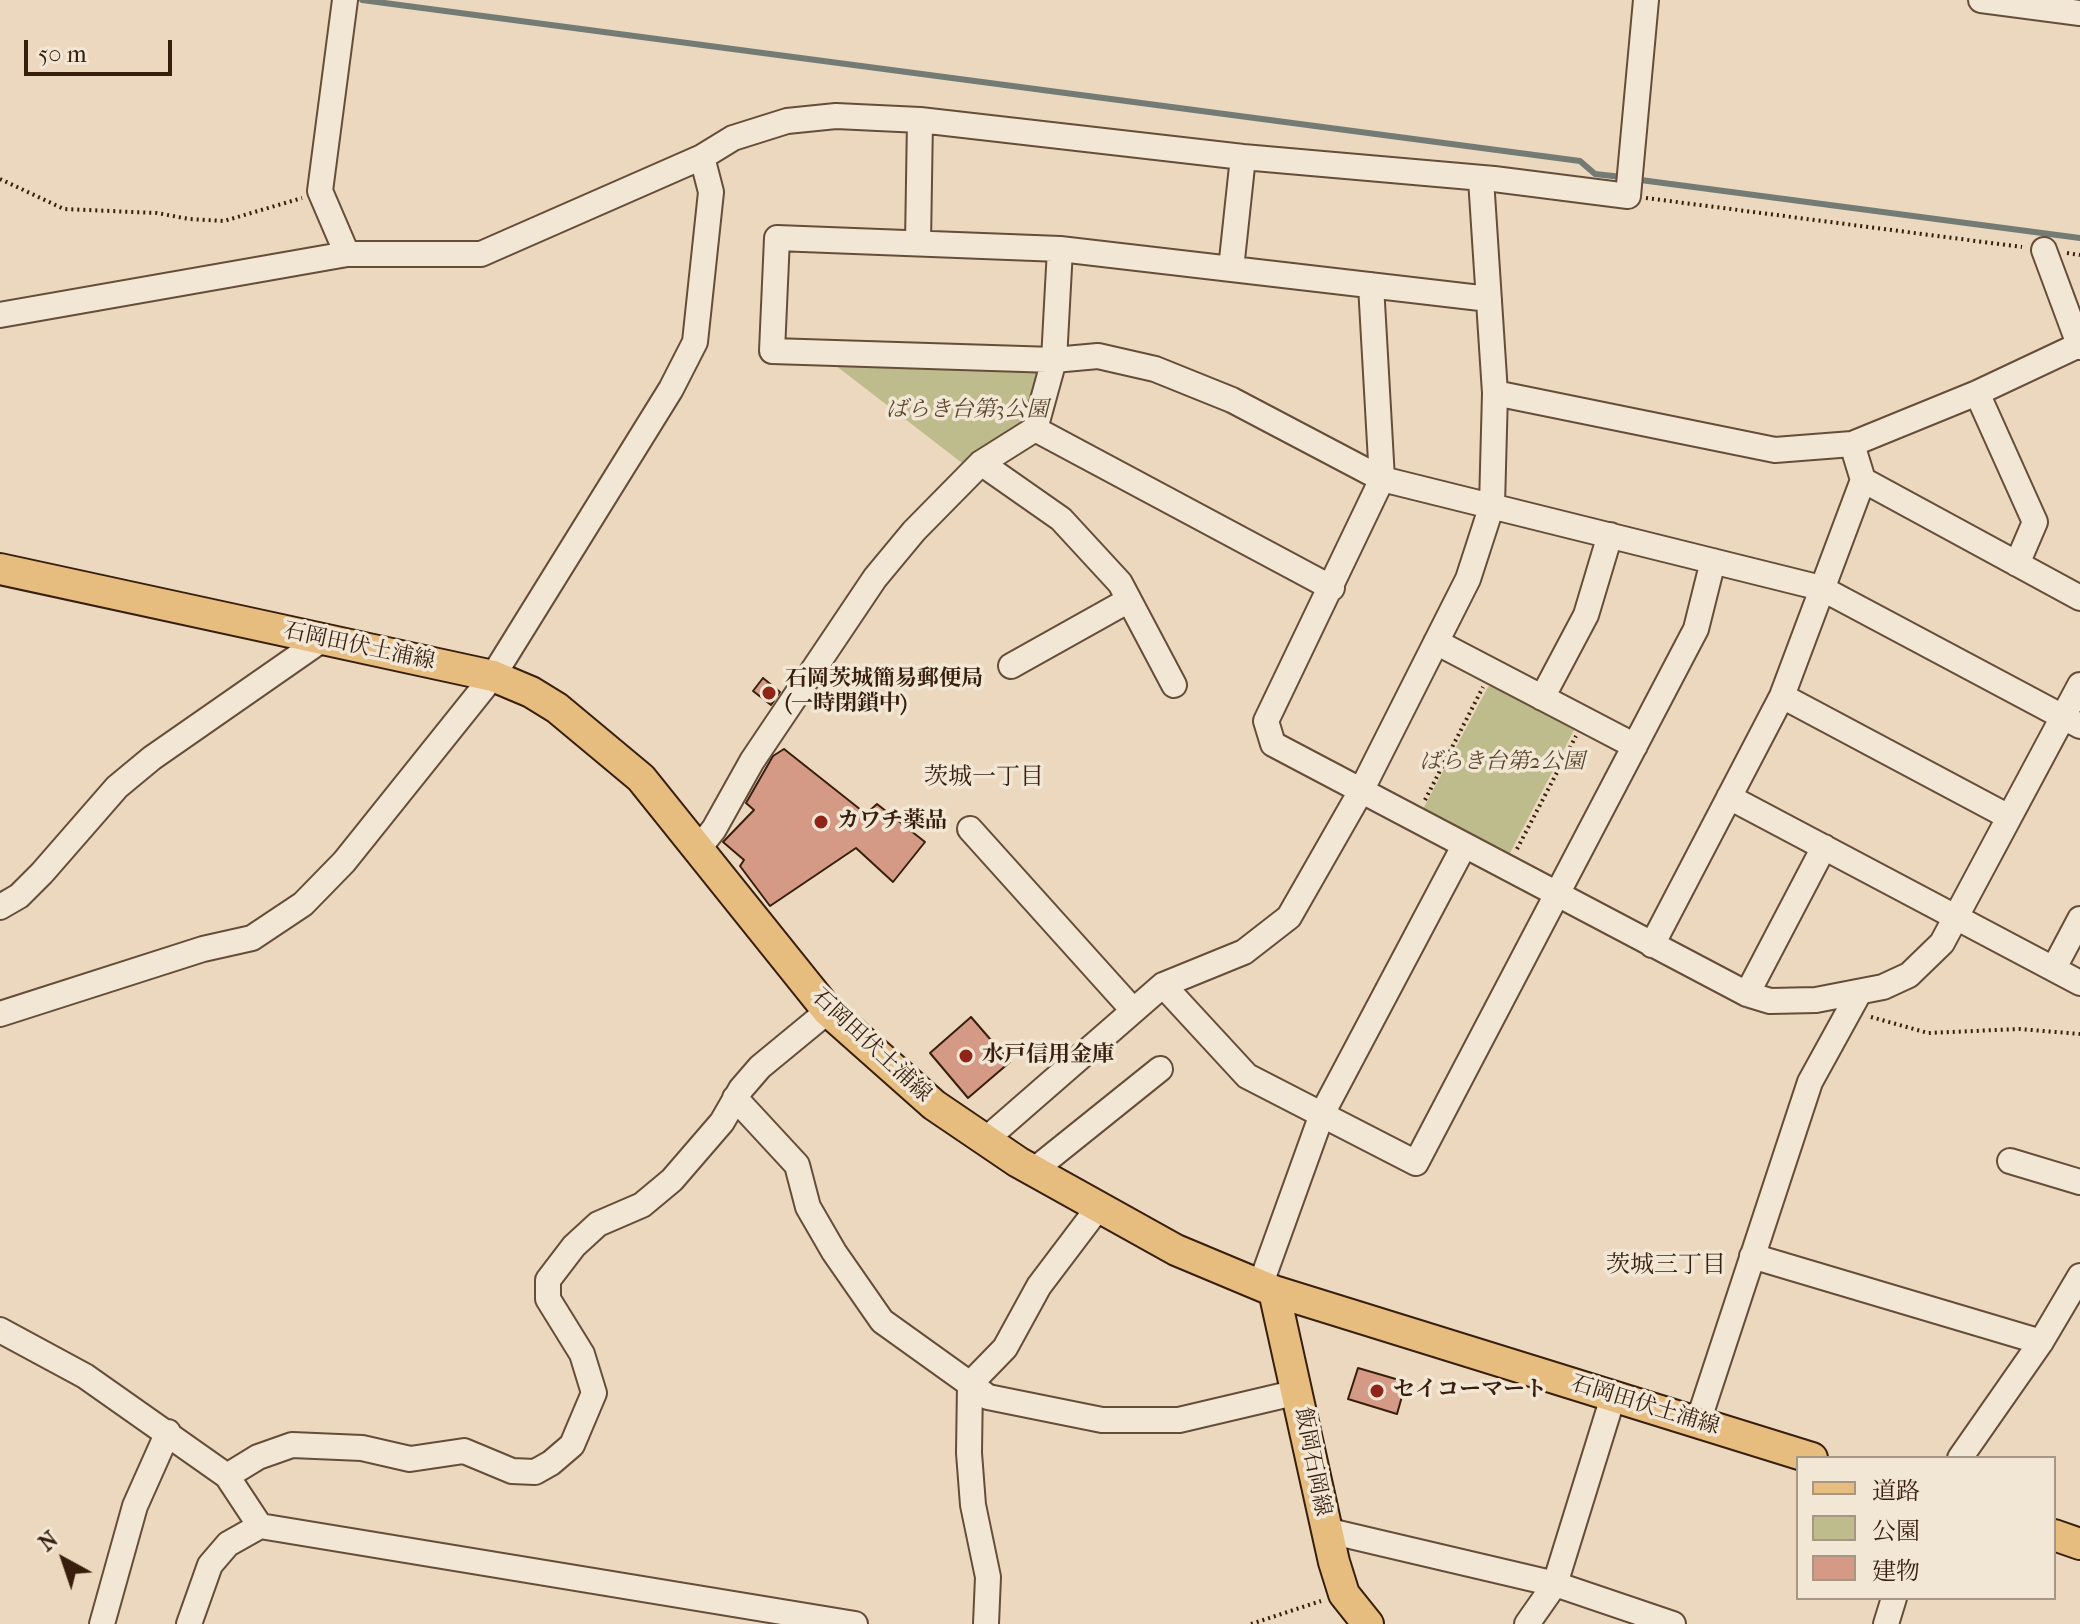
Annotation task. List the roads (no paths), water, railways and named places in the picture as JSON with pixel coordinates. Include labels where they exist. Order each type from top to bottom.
[{"type":"main road","name":"石岡田伏土浦線","points":[[0,569],[493,676],[557,708],[641,778],[828,1011],[934,1105],[1033,1171],[1176,1250],[1267,1289],[1806,1456]]},
{"type":"main road","name":"飯岡石岡線","points":[[1267,1289],[1298,1392],[1325,1530],[1344,1594],[1368,1624]]},
{"type":"main road","points":[[2056,1536],[2080,1544]]},
{"type":"street","points":[[345,0],[320,191],[347,254]]},
{"type":"street","points":[[0,315],[347,254],[481,254],[702,157],[733,138],[787,121],[836,116],[920,120],[1628,196],[1646,0]]},
{"type":"street","points":[[1981,0],[2080,13]]},
{"type":"street","points":[[918,243],[920,120]]},
{"type":"street","points":[[0,1014],[203,949],[252,938],[303,904],[344,862],[493,676],[671,389],[695,342],[711,192],[702,157]]},
{"type":"street","points":[[1231,269],[1243,157]]},
{"type":"street","points":[[984,1141],[1163,985],[1244,952],[1289,917],[1361,791],[1468,579],[1492,505],[1495,393],[1481,179]]},
{"type":"street","points":[[1489,299],[1060,249],[777,238],[772,351],[1054,360],[1098,356],[1155,369],[1232,400],[1382,479],[1821,588],[2071,722]]},
{"type":"street","points":[[699,848],[714,829],[752,761],[875,578],[914,531],[981,463],[1035,429],[1054,360],[1060,249]]},
{"type":"street","points":[[1495,393],[1775,450],[1852,444],[1977,393],[2080,346],[2044,250]]},
{"type":"street","points":[[1371,285],[1382,479],[1266,721],[1273,744],[1747,994],[1770,1001],[1854,1002],[1909,975],[1942,943],[2009,817],[2071,722],[2080,685]]},
{"type":"street","points":[[1977,393],[2035,522],[2017,564]]},
{"type":"street","points":[[1035,429],[1332,588]]},
{"type":"street","points":[[1652,945],[1782,696],[1863,480],[1852,444]]},
{"type":"street","points":[[981,463],[1061,519],[1120,583],[1174,685]]},
{"type":"street","points":[[1863,480],[2080,598]]},
{"type":"street","points":[[1542,698],[1586,615],[1610,535]]},
{"type":"street","points":[[1163,985],[1247,1076],[1416,1163],[1696,629],[1713,561]]},
{"type":"street","points":[[1011,666],[1129,600]]},
{"type":"street","points":[[0,907],[19,896],[42,873],[117,787],[152,758],[323,639]]},
{"type":"street","points":[[1436,642],[1635,746]]},
{"type":"street","points":[[1782,696],[2009,817]]},
{"type":"street","points":[[1729,797],[2080,983]]},
{"type":"street","points":[[970,829],[1132,1009]]},
{"type":"street","points":[[1267,1289],[1322,1114],[1464,846]]},
{"type":"street","points":[[1747,994],[1824,847]]},
{"type":"street","points":[[2054,968],[2080,919]]},
{"type":"street","points":[[1698,1422],[1810,1082],[1854,1002]]},
{"type":"street","points":[[227,1476],[258,1457],[292,1445],[362,1448],[410,1459],[464,1451],[512,1471],[535,1472],[551,1463],[572,1445],[594,1393],[582,1354],[548,1299],[548,1280],[574,1246],[598,1224],[642,1205],[672,1180],[722,1122],[735,1098],[760,1067],[828,1011]]},
{"type":"street","points":[[1033,1171],[1160,1069]]},
{"type":"street","points":[[735,1098],[797,1165],[808,1207],[834,1252],[882,1321],[988,1397],[1102,1420],[1179,1420],[1298,1392]]},
{"type":"street","points":[[2010,1161],[2080,1182]]},
{"type":"street","points":[[986,1624],[988,1577],[973,1505],[970,1466],[970,1384],[1005,1348],[1039,1286],[1098,1208]]},
{"type":"street","points":[[1752,1256],[2041,1342]]},
{"type":"street","points":[[1961,1456],[2041,1342],[2080,1276]]},
{"type":"street","points":[[0,1330],[85,1376],[227,1476],[260,1526]]},
{"type":"street","points":[[1527,1624],[1555,1584],[1613,1397]]},
{"type":"street","points":[[102,1624],[135,1506],[168,1432]]},
{"type":"street","points":[[189,1624],[210,1565],[228,1544],[260,1526],[855,1624]]},
{"type":"street","points":[[1325,1530],[1555,1584],[1673,1624]]},
{"type":"street","points":[[1886,1624],[1893,1600]]},
{"type":"waterway","points":[[362,0],[1580,161],[1595,174],[1622,177]]},
{"type":"waterway","points":[[1633,179],[2080,238]]},
{"type":"place","name":"石岡茨城簡易郵便局 (一時閉鎖中)","points":[[769,693]]},
{"type":"place","name":"カワチ薬品","points":[[821,822]]},
{"type":"place","name":"水戸信用金庫","points":[[966,1056]]},
{"type":"place","name":"セイコーマート","points":[[1377,1391]]},
{"type":"district","name":"茨城一丁目","points":[[984,778]]},
{"type":"district","name":"茨城三丁目","points":[[1666,1266]]},
{"type":"park label","name":"ばらき台第3公園","points":[[967,411]]},
{"type":"park label","name":"ばらき台第2公園","points":[[1502,763]]}]
